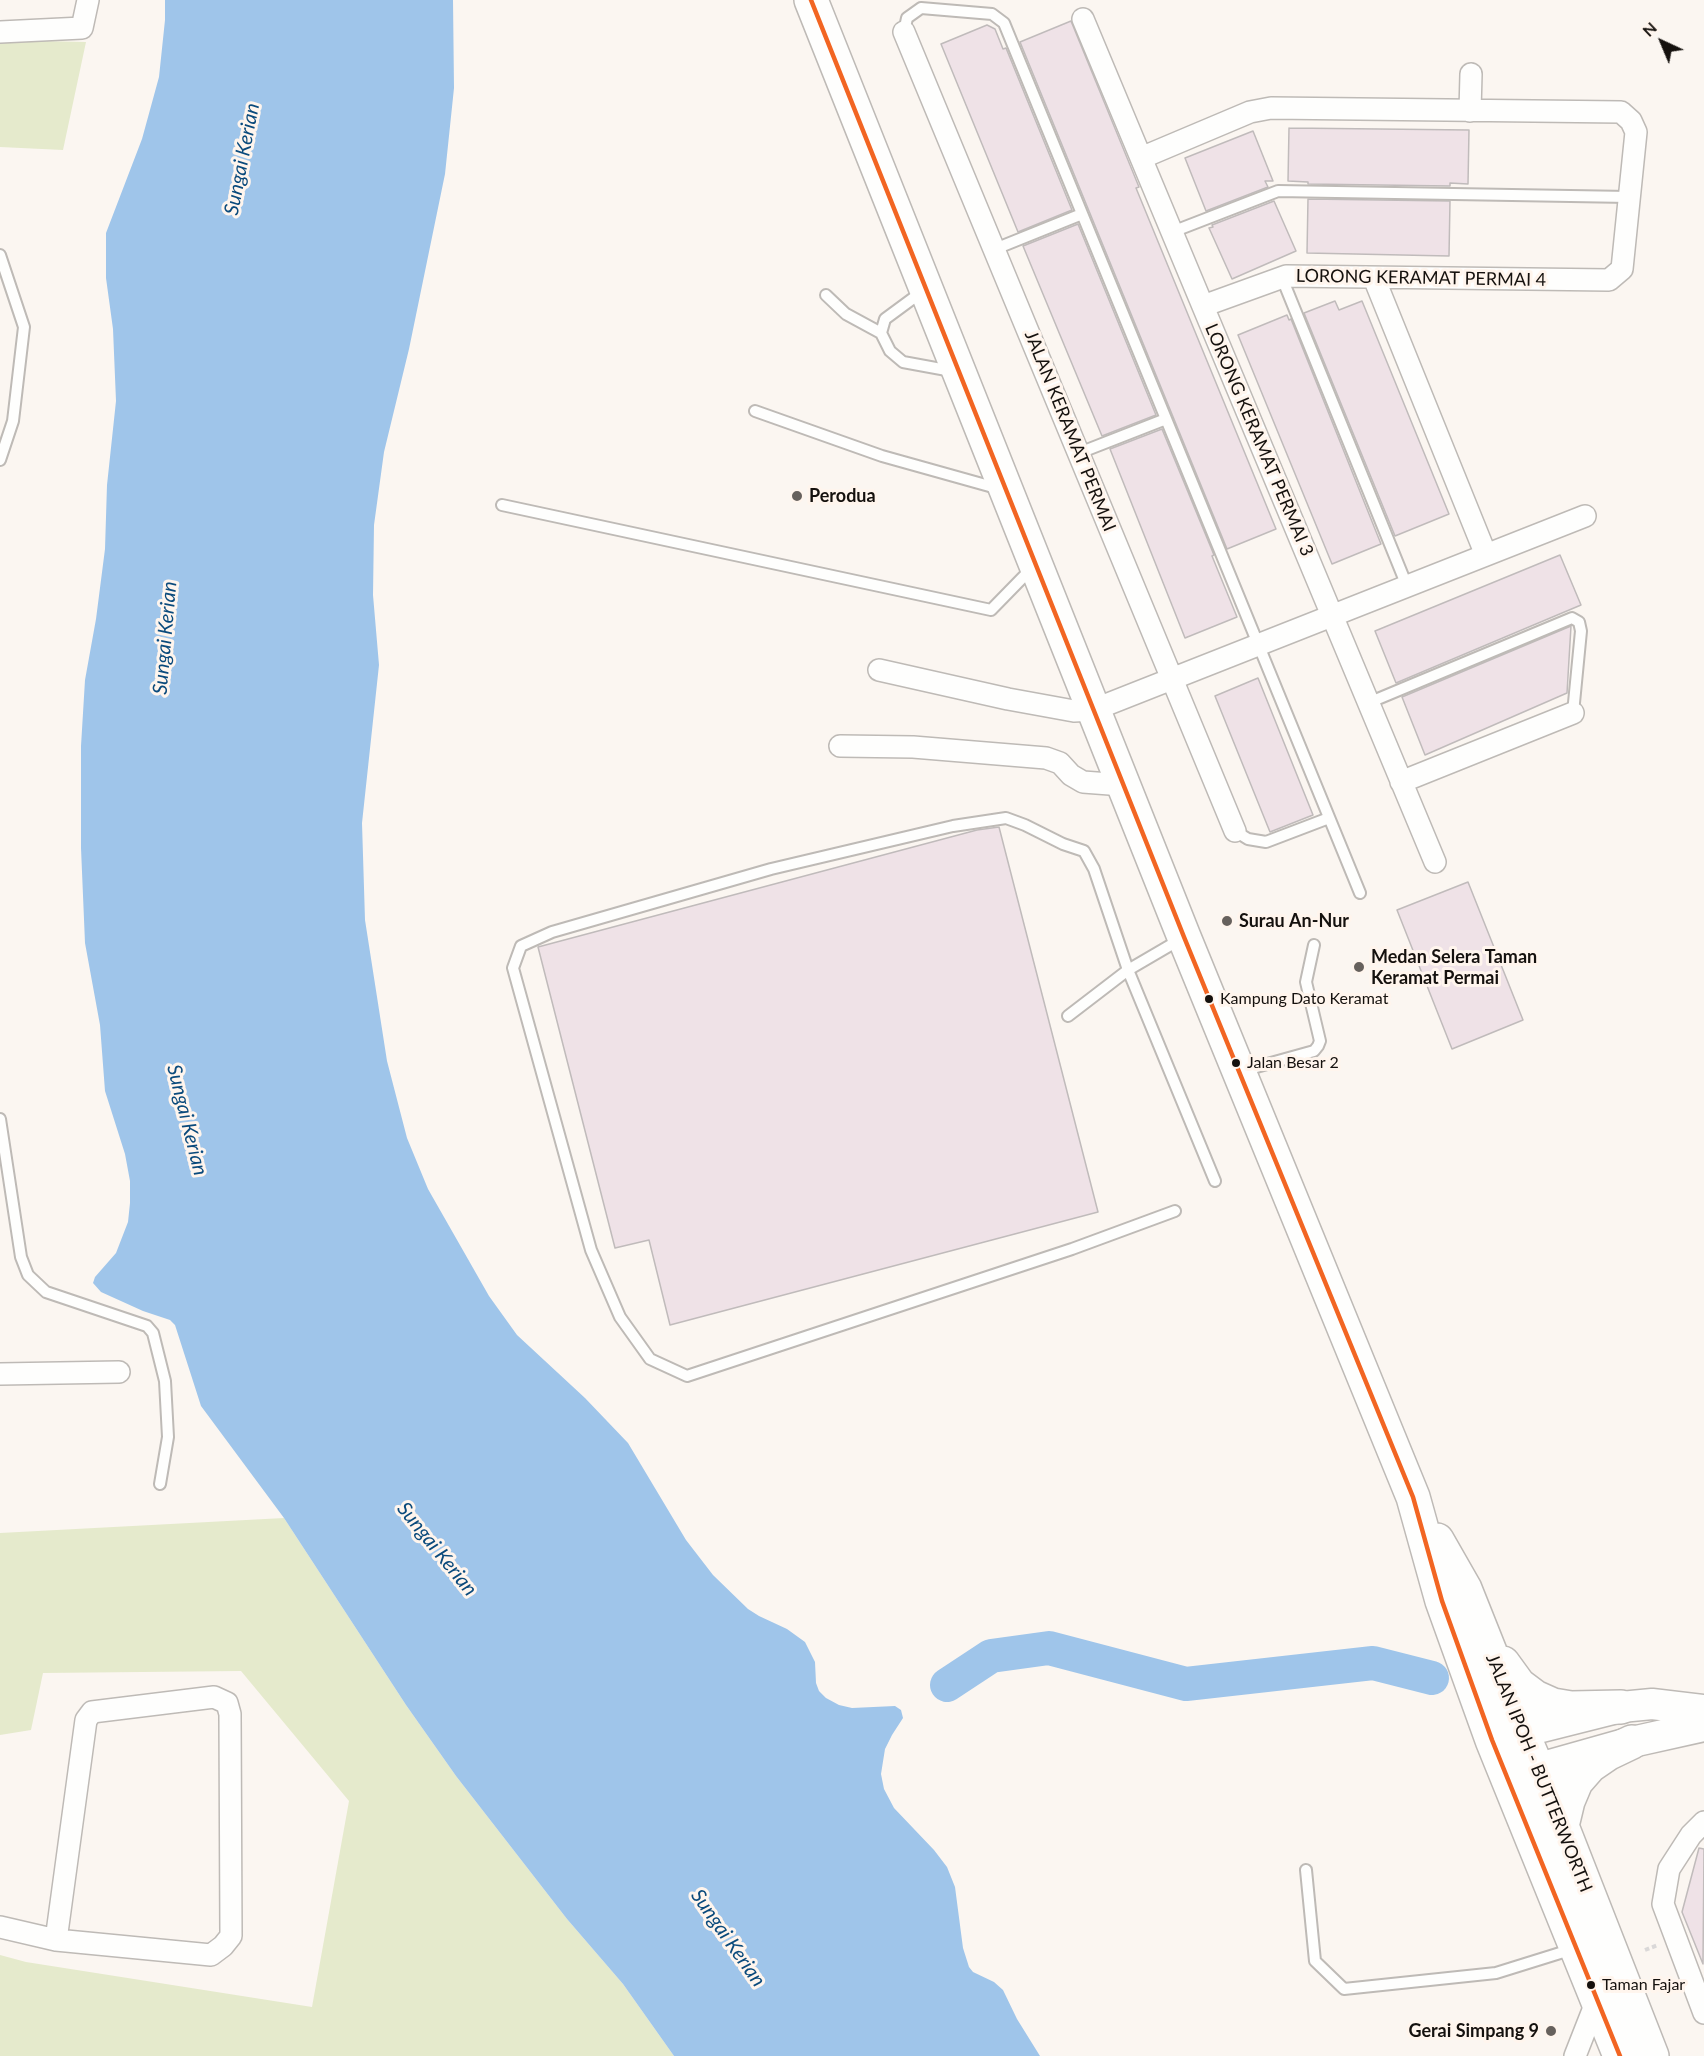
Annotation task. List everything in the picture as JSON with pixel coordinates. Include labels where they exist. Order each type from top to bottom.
[{"type":"highway","name":"JALAN IPOH - BUTTERWORTH","points":[[811,0],[1184,938],[1413,1497],[1442,1601],[1507,1736],[1538,1769],[1652,2056]]},
{"type":"highway","name":"JALAN IPOH - BUTTERWORTH","points":[[1413,1497],[1465,1589],[1507,1736],[1507,1778],[1620,2056]]},
{"type":"highway","points":[[1465,1589],[1507,1670],[1519,1685],[1535,1697],[1553,1705],[1570,1708],[1621,1707]]},
{"type":"highway","points":[[1562,1826],[1568,1801],[1576,1782],[1590,1766],[1609,1753],[1632,1742]]},
{"type":"street","points":[[0,32],[82,28],[88,0]]},
{"type":"street","name":"LORONG KERAMAT PERMAI 3","points":[[1083,19],[1435,862]]},
{"type":"street","name":"JALAN KERAMAT PERMAI","points":[[904,32],[1235,831]]},
{"type":"street","points":[[1470,111],[1471,74]]},
{"type":"street","points":[[1141,158],[1250,112],[1271,108],[1621,112],[1631,121],[1636,132],[1629,197]]},
{"type":"street","name":"LORONG KERAMAT PERMAI 4","points":[[1203,306],[1286,276],[1609,280],[1622,269],[1629,197]]},
{"type":"street","points":[[1374,278],[1486,555]]},
{"type":"street","points":[[879,670],[1019,701],[1074,711],[1093,710],[1585,516]]},
{"type":"street","points":[[1401,782],[1573,713]]},
{"type":"street","points":[[840,746],[913,747],[1046,758],[1060,763],[1071,775],[1083,782],[1123,785]]},
{"type":"street","points":[[0,1374],[118,1372]]},
{"type":"street","points":[[0,1927],[56,1940],[211,1955],[227,1941],[231,1936],[230,1714],[227,1703],[214,1697],[92,1712],[86,1720],[56,1940]]},
{"type":"street","points":[[1507,1736],[1621,1707],[1652,1704],[1704,1710]]},
{"type":"street","points":[[1507,1778],[1632,1742],[1704,1726]]},
{"type":"street","points":[[1704,1822],[1691,1835],[1669,1869],[1663,1904],[1704,2013]]},
{"type":"street","points":[[1575,2056],[1597,2000]]},
{"type":"lane","points":[[904,32],[907,18],[921,8],[992,14],[1004,23],[1360,893]]},
{"type":"lane","points":[[1172,232],[1278,191],[1629,197]]},
{"type":"lane","points":[[995,249],[1082,214]]},
{"type":"lane","points":[[0,255],[24,327],[13,421],[0,460]]},
{"type":"lane","points":[[1282,278],[1407,586]]},
{"type":"lane","points":[[881,333],[885,319],[926,289]]},
{"type":"lane","points":[[826,295],[846,314],[881,333],[890,351],[903,362],[959,372]]},
{"type":"lane","points":[[755,411],[882,456],[1006,490]]},
{"type":"lane","points":[[1079,453],[1166,418]]},
{"type":"lane","points":[[502,505],[991,610],[1035,564]]},
{"type":"lane","points":[[1368,703],[1572,618],[1579,622],[1581,631],[1573,713]]},
{"type":"lane","points":[[1175,1211],[1072,1249],[687,1376],[650,1359],[620,1317],[591,1250],[513,968],[521,946],[552,932],[771,868],[953,826],[1006,818],[1084,851],[1094,869],[1128,970],[1215,1181]]},
{"type":"lane","points":[[1235,831],[1248,839],[1266,842],[1329,818]]},
{"type":"lane","points":[[1068,1016],[1128,970],[1184,938]]},
{"type":"lane","points":[[1239,1072],[1314,1051],[1318,1047],[1320,1041],[1306,982],[1314,945]]},
{"type":"lane","points":[[0,1119],[21,1257],[28,1275],[46,1292],[147,1326],[153,1333],[165,1382],[168,1437],[160,1484]]},
{"type":"lane","points":[[1306,1870],[1316,1961],[1344,1989],[1496,1972],[1576,1948]]},
{"type":"green space","points":[[0,40],[86,42],[63,150],[0,147]]},
{"type":"green space","points":[[284,1518],[406,1705],[456,1776],[567,1919],[623,1984],[674,2056],[0,2056],[0,1955],[26,1962],[312,2007],[349,1801],[241,1671],[43,1673],[31,1730],[0,1735],[0,1533]]},
{"type":"water","name":"Sungai Kerian","points":[[165,0],[453,0],[454,88],[445,174],[409,349],[384,452],[374,525],[373,595],[379,665],[362,823],[365,920],[387,1061],[407,1138],[428,1189],[489,1296],[517,1335],[585,1398],[628,1443],[686,1540],[713,1575],[748,1609],[787,1629],[805,1642],[815,1662],[816,1683],[819,1691],[826,1698],[839,1705],[852,1708],[895,1706],[901,1710],[903,1718],[885,1749],[881,1774],[884,1789],[894,1808],[947,1867],[955,1887],[963,1948],[969,1967],[973,1972],[994,1982],[1003,1990],[1017,2019],[1040,2056],[674,2056],[623,1984],[567,1919],[456,1776],[406,1705],[284,1518],[201,1406],[175,1325],[170,1320],[143,1311],[101,1292],[93,1283],[95,1277],[116,1253],[128,1222],[130,1203],[130,1181],[125,1154],[105,1091],[100,1025],[85,943],[81,848],[81,746],[85,680],[105,549],[107,485],[116,401],[113,329],[106,278],[106,233],[142,139],[159,77]]},
{"type":"building","points":[[1071,21],[1139,187],[1136,188],[1276,529],[1227,549],[1020,42]]},
{"type":"building","points":[[987,25],[995,29],[1003,49],[1006,48],[1072,210],[1018,232],[941,44]]},
{"type":"building","points":[[1289,128],[1469,130],[1468,184],[1450,183],[1450,186],[1308,184],[1308,182],[1288,181]]},
{"type":"building","points":[[1253,131],[1273,181],[1265,181],[1268,187],[1206,211],[1185,158]]},
{"type":"building","points":[[1308,199],[1450,201],[1449,256],[1307,253]]},
{"type":"building","points":[[1274,201],[1296,251],[1232,279],[1209,228]]},
{"type":"building","points":[[1078,224],[1156,415],[1102,436],[1023,246]]},
{"type":"building","points":[[1335,301],[1339,310],[1362,301],[1449,514],[1395,536],[1304,313]]},
{"type":"building","points":[[1287,315],[1289,320],[1291,319],[1381,544],[1332,564],[1238,335]]},
{"type":"building","points":[[1162,429],[1237,617],[1185,638],[1110,449]]},
{"type":"building","points":[[1560,555],[1581,605],[1396,683],[1375,631]]},
{"type":"building","points":[[1571,626],[1567,693],[1425,755],[1402,697]]},
{"type":"building","points":[[1258,678],[1313,815],[1270,832],[1215,696]]},
{"type":"building","points":[[999,827],[1098,1212],[670,1325],[649,1240],[615,1248],[538,947],[977,830]]},
{"type":"building","points":[[1468,882],[1523,1020],[1452,1049],[1397,910]]},
{"type":"building","points":[[1699,1848],[1704,1849],[1703,1964],[1682,1912]]},
{"type":"waterway","points":[[947,1685],[991,1656],[1049,1648],[1186,1684],[1373,1663],[1432,1678]]},
{"type":"transit line","points":[[811,0],[1184,937],[1413,1497],[1442,1601],[1492,1740],[1620,2056]]},
{"type":"place","name":"Perodua","points":[[797,496]]},
{"type":"place","name":"Surau An-Nur","points":[[1227,921]]},
{"type":"place","name":"Medan Selera Taman Keramat Permai","points":[[1359,967]]},
{"type":"place","name":"Kampung Dato Keramat","points":[[1209,999]]},
{"type":"place","name":"Jalan Besar 2","points":[[1236,1063]]},
{"type":"place","name":"Taman Fajar","points":[[1591,1985]]},
{"type":"place","name":"Gerai Simpang 9","points":[[1551,2031]]}]
